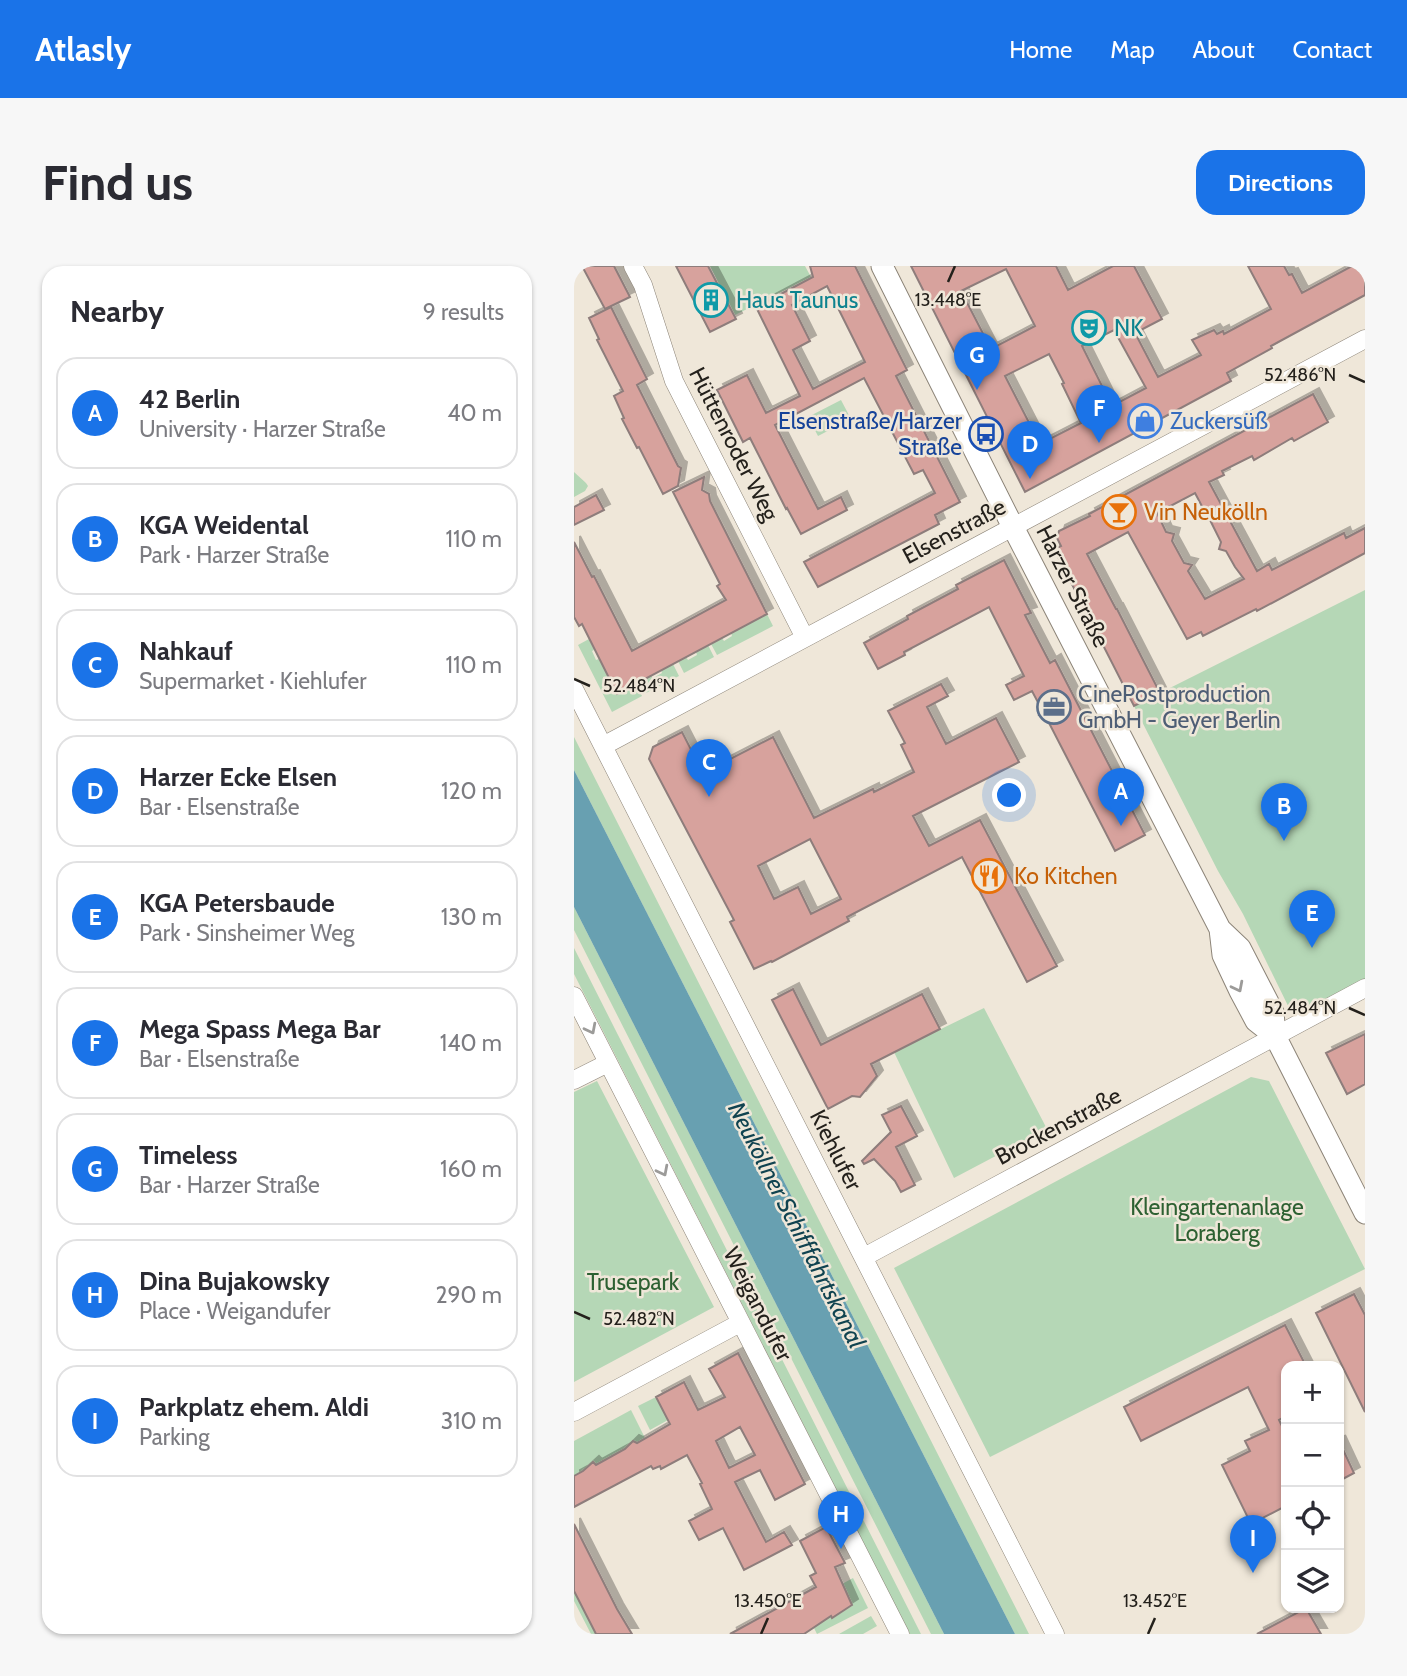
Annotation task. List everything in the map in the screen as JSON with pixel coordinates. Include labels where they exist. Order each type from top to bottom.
[{"type":"street","name":"Hüttenroder Weg","points":[[633,266],[643,285],[674,381],[805,638]]},
{"type":"street","name":"Harzer Straße","points":[[882,266],[1220,929],[1240,948],[1273,1012],[1275,1036],[1365,1213]]},
{"type":"street","name":"Elsenstraße","points":[[603,746],[1365,339]]},
{"type":"street","name":"Kiehlufer","points":[[574,689],[1055,1634]]},
{"type":"street","name":"Brockenstraße","points":[[864,1257],[1365,988]]},
{"type":"street","name":"Weigandufer","points":[[574,996],[895,1632]]},
{"type":"street","points":[[574,1080],[608,1063]]},
{"type":"street","points":[[574,1412],[740,1323]]},
{"type":"green space","points":[[710,266],[805,266],[811,277],[735,315]]},
{"type":"green space","points":[[841,400],[851,419],[818,436],[808,417]]},
{"type":"green space","points":[[574,472],[588,486],[574,497]]},
{"type":"green space","points":[[1365,590],[1365,981],[1294,1018],[1134,706]]},
{"type":"green space","points":[[767,614],[773,626],[717,655],[711,644],[722,638],[724,641],[732,636],[731,633]]},
{"type":"green space","points":[[589,639],[596,660],[599,659],[617,694],[636,684],[642,696],[612,712],[578,645]]},
{"type":"green space","points":[[708,645],[714,657],[684,673],[678,661],[686,657],[688,660]]},
{"type":"green space","points":[[673,664],[679,676],[646,693],[639,682],[651,675],[653,678]]},
{"type":"green space","points":[[574,737],[1029,1634],[1015,1634],[574,770]]},
{"type":"green space","points":[[574,907],[944,1634],[931,1634],[574,930]]},
{"type":"green space","points":[[574,948],[921,1634],[910,1634],[574,974]]},
{"type":"green space","points":[[984,1008],[1047,1129],[954,1178],[894,1052]]},
{"type":"green space","name":"Kleingartenanlage Loraberg","points":[[1251,1077],[1269,1081],[1365,1269],[990,1457],[894,1268]]},
{"type":"green space","name":"Trusepark","points":[[597,1081],[714,1307],[574,1382],[574,1092]]},
{"type":"green space","points":[[656,1397],[668,1420],[650,1430],[638,1406]]},
{"type":"green space","points":[[631,1410],[645,1438],[637,1443],[633,1441],[596,1465],[593,1462],[586,1470],[574,1476],[574,1441]]},
{"type":"green space","points":[[853,1578],[868,1608],[817,1634],[812,1624],[833,1618],[852,1606],[842,1584]]},
{"type":"green space","points":[[574,1591],[596,1634],[591,1634],[574,1601]]},
{"type":"green space","points":[[871,1616],[877,1626],[863,1634],[839,1634]]},
{"type":"water","name":"Neuköllner Schifffahrtskanal","points":[[574,770],[1015,1634],[944,1634],[574,907]]},
{"type":"building","points":[[582,266],[614,266],[630,297],[605,309]]},
{"type":"building","name":"Haus Taunus","points":[[676,266],[708,266],[736,319],[710,332]]},
{"type":"building","points":[[810,266],[855,266],[907,370],[896,376],[960,502],[935,515],[939,524],[818,587],[804,562],[935,493],[923,470],[914,474],[864,378],[775,425],[818,509],[841,497],[847,510],[801,534],[750,438],[743,442],[717,390],[747,375],[766,413],[800,396],[756,307],[813,277]],"holes":[[[827,286],[865,362],[813,389],[793,350],[810,341],[792,305]]]},
{"type":"building","points":[[911,266],[1056,266],[1068,290],[1113,266],[1134,266],[1162,319],[1135,333],[1158,377],[1201,355],[1192,340],[1214,330],[1217,334],[1223,331],[1224,334],[1271,309],[1248,266],[1284,266],[1289,275],[1292,274],[1302,293],[1352,266],[1365,266],[1365,295],[1227,373],[1231,381],[1025,492]],"holes":[[[1006,269],[1035,326],[991,349],[961,291]],[[1114,330],[1146,388],[1112,406],[1082,346]],[[1049,354],[1081,423],[1040,444],[1005,376]]]},
{"type":"building","points":[[611,307],[647,379],[637,385],[681,468],[678,486],[663,494],[622,419],[624,418],[614,396],[623,391],[589,318]]},
{"type":"building","points":[[1313,394],[1328,422],[1294,441],[1292,438],[1254,460],[1252,456],[1222,471],[1224,475],[1209,482],[1257,571],[1269,564],[1272,570],[1344,533],[1346,538],[1365,528],[1365,553],[1257,611],[1256,609],[1203,636],[1201,632],[1187,639],[1128,532],[1087,554],[1160,693],[1134,706],[1054,549],[1061,546],[1057,538],[1059,531],[1090,516],[1089,514]],"holes":[[[1195,493],[1205,512],[1201,519],[1210,520],[1221,542],[1219,549],[1226,551],[1244,579],[1205,599],[1188,571],[1192,565],[1184,563],[1172,541],[1174,534],[1166,532],[1157,513]]]},
{"type":"building","points":[[704,477],[702,490],[709,494],[710,501],[767,614],[617,694],[582,624],[579,626],[574,617],[574,542],[632,651],[726,600],[673,492]]},
{"type":"building","points":[[596,495],[604,510],[574,525],[574,507]]},
{"type":"building","points":[[1004,560],[1031,613],[1025,615],[1050,663],[1055,660],[1145,835],[1115,851],[1047,719],[1039,715],[1042,710],[1032,691],[1014,700],[1006,685],[1024,676],[989,607],[904,652],[905,655],[878,669],[864,643],[958,589],[956,585]]},
{"type":"building","points":[[941,684],[948,696],[927,707],[946,744],[996,718],[1019,762],[913,816],[929,846],[980,820],[1057,966],[1027,982],[962,857],[847,917],[849,921],[754,969],[730,922],[734,920],[649,759],[653,747],[682,732],[703,773],[773,737],[814,818],[914,772],[901,745],[905,743],[888,711]],"holes":[[[810,839],[841,899],[811,914],[798,887],[774,899],[758,866]]]},
{"type":"building","points":[[793,989],[821,1045],[922,994],[940,1029],[871,1064],[877,1076],[860,1097],[852,1096],[828,1109],[772,1000]]},
{"type":"building","points":[[1365,1034],[1365,1084],[1347,1094],[1326,1053]]},
{"type":"building","points":[[901,1106],[917,1136],[896,1147],[915,1185],[901,1192],[895,1181],[874,1159],[864,1164],[862,1161],[891,1132],[882,1115]]},
{"type":"building","points":[[1354,1294],[1365,1315],[1365,1412],[1344,1370],[1344,1361],[1340,1361],[1316,1313]]},
{"type":"building","points":[[1285,1325],[1303,1361],[1281,1361],[1281,1509],[1251,1524],[1222,1465],[1250,1451],[1245,1441],[1269,1430],[1248,1387],[1141,1441],[1124,1407]]},
{"type":"building","points":[[738,1353],[805,1484],[775,1500],[760,1470],[735,1482],[766,1542],[784,1532],[792,1545],[744,1570],[723,1528],[699,1540],[689,1521],[712,1509],[687,1455],[661,1469],[660,1466],[653,1469],[651,1466],[574,1507],[574,1476],[593,1462],[596,1465],[625,1449],[633,1441],[637,1443],[670,1424],[656,1397],[684,1382],[698,1410],[725,1397],[709,1369]],"holes":[[[740,1427],[755,1455],[729,1468],[716,1441]]]},
{"type":"building","points":[[1344,1452],[1354,1473],[1344,1478]]},
{"type":"building","points":[[574,1524],[632,1634],[596,1634],[574,1591]]},
{"type":"building","points":[[826,1527],[845,1563],[835,1567],[852,1605],[804,1634],[730,1634],[816,1587],[810,1576],[816,1573],[800,1541]]},
{"type":"building","points":[[1297,1613],[1309,1613],[1321,1634],[1257,1634]]},
{"type":"place","name":"Haus Taunus","points":[[711,300]]},
{"type":"place","name":"NK","points":[[1089,328]]},
{"type":"place","name":"Timeless","points":[[977,390]]},
{"type":"place","name":"Zuckersüß","points":[[1145,421]]},
{"type":"place","name":"Elsenstraße/Harzer Straße","points":[[986,434]]},
{"type":"place","name":"Mega Spass Mega Bar","points":[[1099,443]]},
{"type":"place","name":"Harzer Ecke Elsen","points":[[1030,479]]},
{"type":"place","name":"Vin Neukölln","points":[[1119,512]]},
{"type":"place","name":"CinePostproduction GmbH - Geyer Berlin","points":[[1054,707]]},
{"type":"place","name":"Nahkauf","points":[[709,797]]},
{"type":"place","name":"42 Berlin","points":[[1121,826]]},
{"type":"place","name":"KGA Weidental","points":[[1284,841]]},
{"type":"place","name":"Ko Kitchen","points":[[989,876]]},
{"type":"place","name":"KGA Petersbaude","points":[[1312,948]]},
{"type":"place","name":"Dina Bujakowsky","points":[[841,1549]]},
{"type":"place","name":"Parkplatz ehem. Aldi","points":[[1253,1573]]}]
